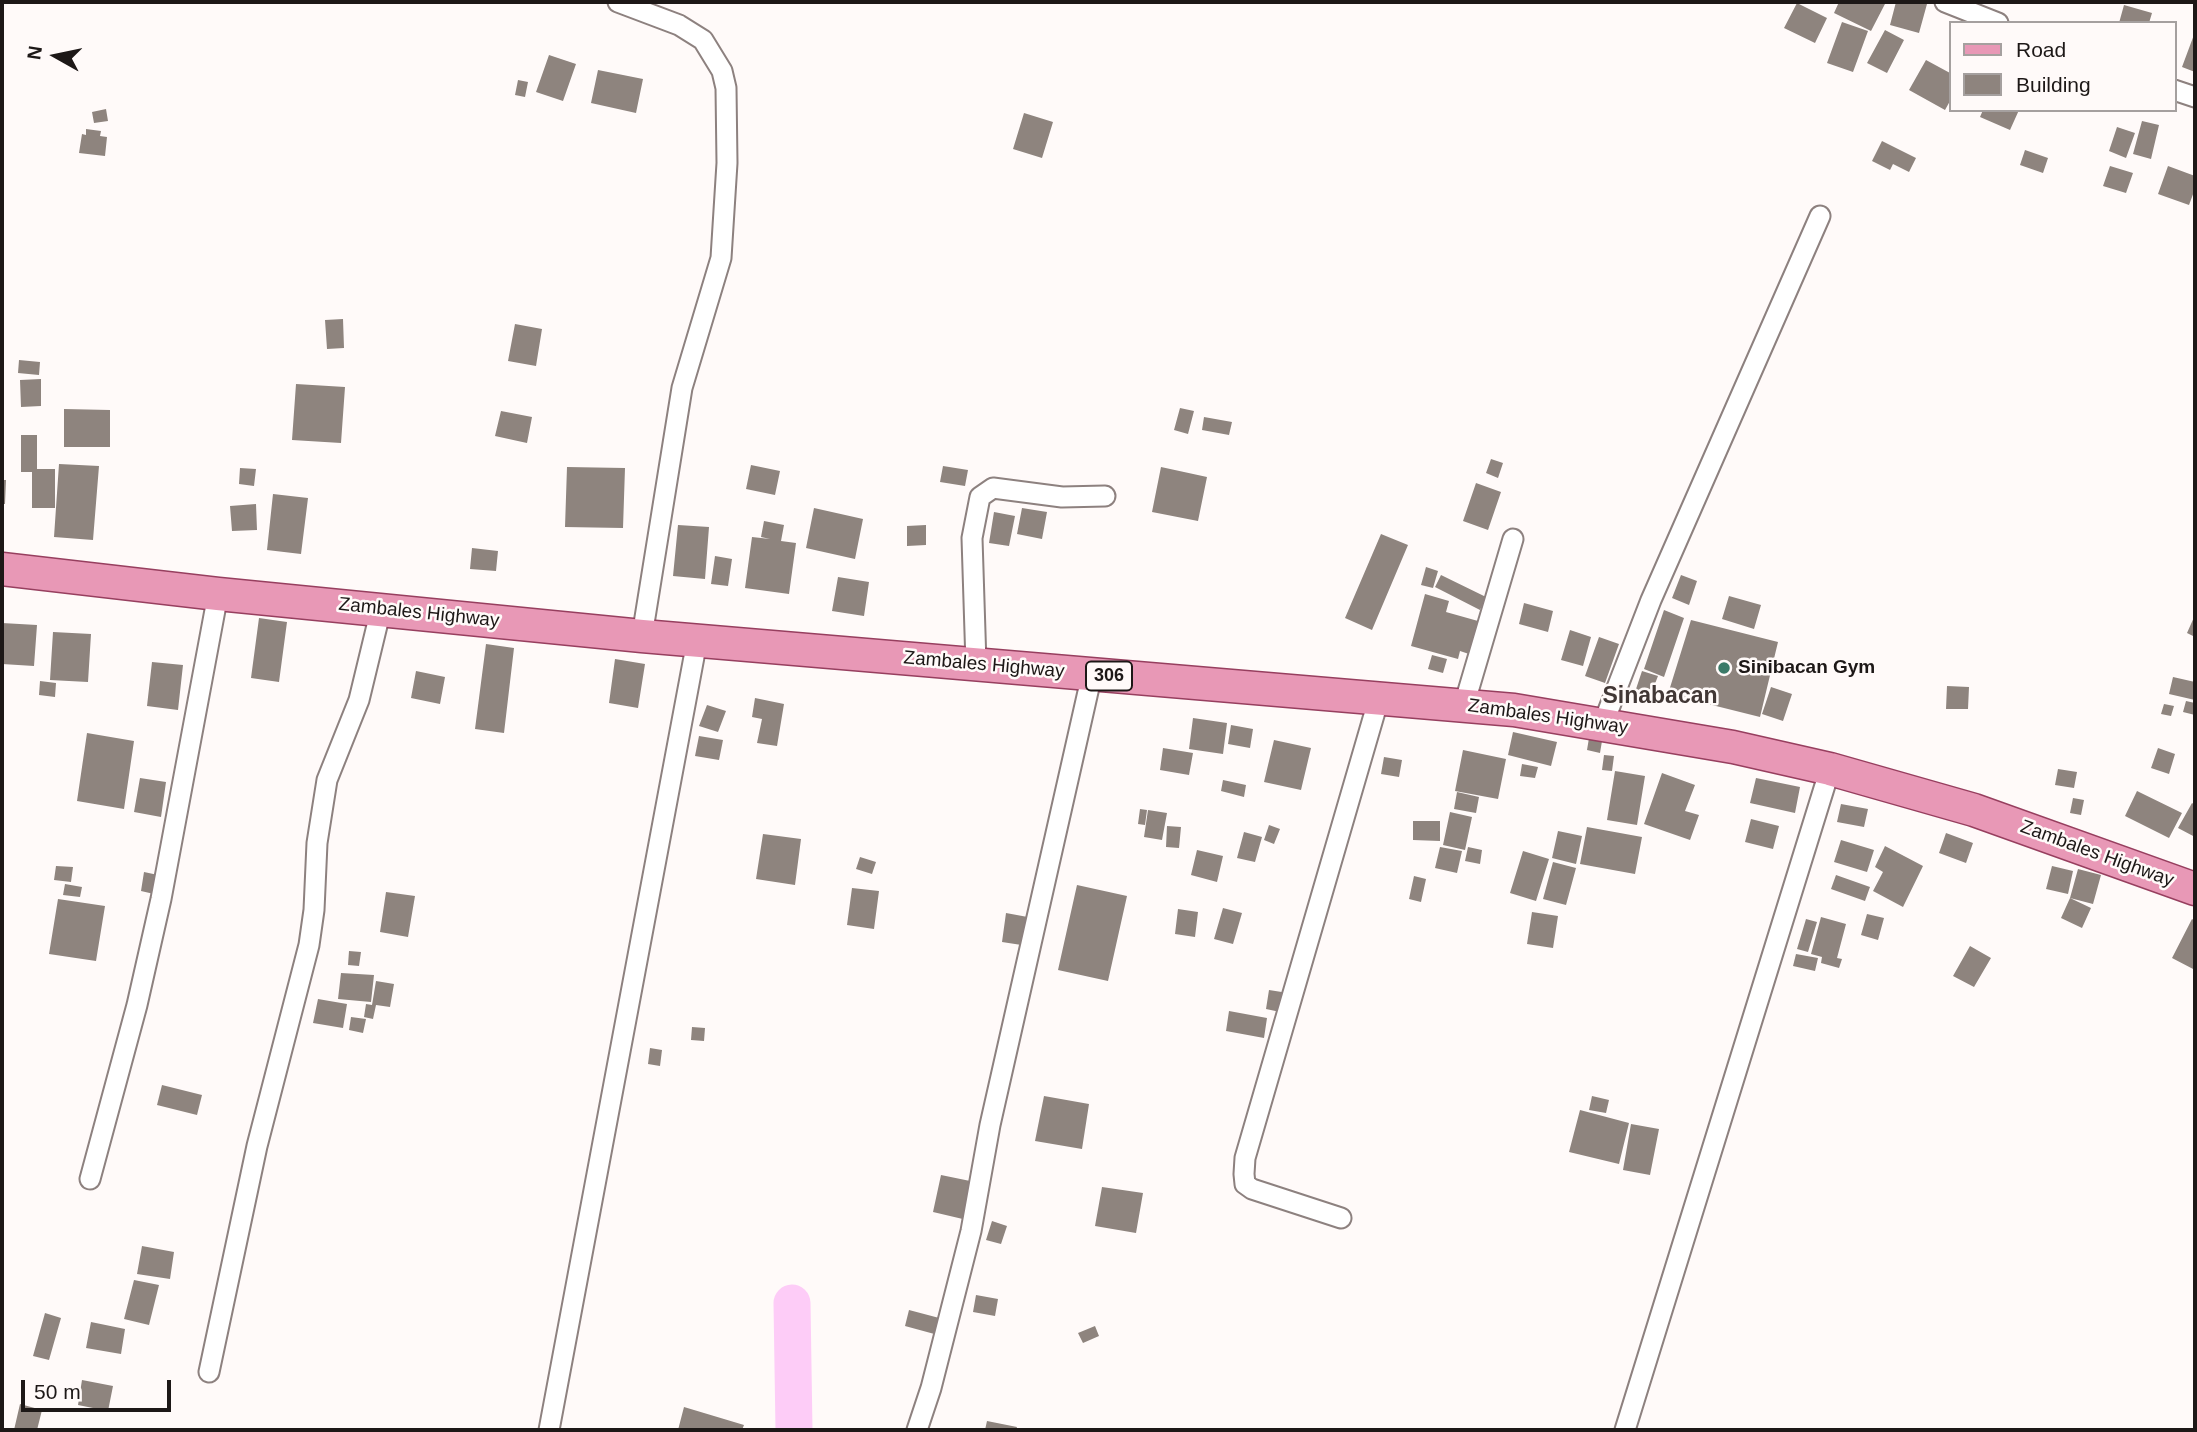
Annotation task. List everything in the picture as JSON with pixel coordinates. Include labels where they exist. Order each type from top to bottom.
[{"type":"main road","name":"Zambales Highway","points":[[2,569],[218,594],[642,636],[1464,705],[1603,724],[1733,747],[1830,769],[1974,810],[2195,889]]},
{"type":"street","points":[[618,2],[679,25],[703,40],[722,71],[726,88],[727,163],[721,258],[682,388],[642,636]]},
{"type":"street","points":[[1945,2],[1993,21]]},
{"type":"street","points":[[2176,91],[2195,97]]},
{"type":"street","points":[[1603,724],[1651,600],[1820,215]]},
{"type":"street","points":[[976,664],[972,538],[980,497],[993,488],[1062,496],[1105,496]]},
{"type":"street","points":[[1464,705],[1513,539]]},
{"type":"street","points":[[90,1179],[137,1005],[162,898],[218,594]]},
{"type":"street","points":[[209,1372],[257,1146],[309,945],[314,910],[317,843],[327,780],[359,700],[382,609]]},
{"type":"street","points":[[549,1430],[697,641]]},
{"type":"street","points":[[917,1430],[931,1388],[971,1231],[990,1125],[1092,674]]},
{"type":"street","points":[[1341,1218],[1252,1189],[1245,1184],[1244,1166],[1378,698]]},
{"type":"street","points":[[1625,1430],[1830,769]]},
{"type":"building","points":[[1839,2],[1886,2],[1871,31],[1834,13]]},
{"type":"building","points":[[1896,2],[1927,4],[1919,33],[1890,25]]},
{"type":"building","points":[[1797,3],[1827,18],[1815,43],[1784,28]]},
{"type":"building","points":[[2124,5],[2152,13],[2150,21],[2120,21]]},
{"type":"building","points":[[1842,22],[1868,31],[1853,72],[1827,63]]},
{"type":"building","points":[[1885,30],[1904,40],[1887,73],[1867,63]]},
{"type":"building","points":[[2195,32],[2195,72],[2182,67]]},
{"type":"building","points":[[549,55],[576,64],[563,101],[536,92]]},
{"type":"building","points":[[1926,60],[1948,72],[1948,105],[1945,110],[1909,90]]},
{"type":"building","points":[[598,70],[643,79],[636,113],[591,103]]},
{"type":"building","points":[[518,80],[528,82],[525,97],[515,95]]},
{"type":"building","points":[[106,109],[108,121],[94,123],[92,112]]},
{"type":"building","points":[[1982,112],[2018,112],[2010,130],[1980,117]]},
{"type":"building","points":[[1024,113],[1053,122],[1042,158],[1013,149]]},
{"type":"building","points":[[2142,121],[2159,125],[2151,159],[2133,154]]},
{"type":"building","points":[[2117,127],[2135,133],[2126,158],[2109,151]]},
{"type":"building","points":[[86,129],[101,131],[100,136],[107,137],[105,156],[79,153],[82,134],[86,135]]},
{"type":"building","points":[[1882,141],[1916,158],[1909,172],[1893,164],[1890,170],[1872,161]]},
{"type":"building","points":[[2025,150],[2048,158],[2043,173],[2020,165]]},
{"type":"building","points":[[2110,166],[2133,173],[2126,193],[2103,186]]},
{"type":"building","points":[[2168,166],[2195,176],[2195,189],[2189,205],[2158,194]]},
{"type":"building","points":[[343,319],[344,348],[327,349],[325,320]]},
{"type":"building","points":[[515,324],[542,329],[536,366],[508,361]]},
{"type":"building","points":[[19,360],[40,362],[39,375],[18,373]]},
{"type":"building","points":[[41,379],[41,406],[21,407],[20,380]]},
{"type":"building","points":[[296,384],[345,387],[341,443],[292,440]]},
{"type":"building","points":[[1180,408],[1194,411],[1188,434],[1174,430]]},
{"type":"building","points":[[64,409],[110,410],[110,447],[64,447]]},
{"type":"building","points":[[501,411],[532,417],[527,443],[495,436]]},
{"type":"building","points":[[1204,417],[1232,422],[1229,435],[1202,430]]},
{"type":"building","points":[[21,435],[37,435],[37,469],[55,469],[55,508],[32,508],[32,472],[21,472]]},
{"type":"building","points":[[1491,459],[1503,463],[1498,478],[1486,473]]},
{"type":"building","points":[[59,464],[99,466],[93,540],[54,537]]},
{"type":"building","points":[[751,465],[780,471],[775,495],[746,489]]},
{"type":"building","points":[[943,466],[968,470],[965,486],[940,482]]},
{"type":"building","points":[[567,467],[625,468],[623,528],[565,527]]},
{"type":"building","points":[[1161,467],[1207,477],[1198,521],[1152,512]]},
{"type":"building","points":[[240,468],[256,469],[254,486],[239,484]]},
{"type":"building","points":[[2,480],[6,480],[5,504],[2,504]]},
{"type":"building","points":[[1476,483],[1501,492],[1488,530],[1463,521]]},
{"type":"building","points":[[273,494],[308,498],[301,554],[267,550]]},
{"type":"building","points":[[256,504],[257,530],[232,531],[230,506]]},
{"type":"building","points":[[814,508],[863,519],[855,559],[806,548]]},
{"type":"building","points":[[1022,508],[1047,512],[1042,539],[1017,534]]},
{"type":"building","points":[[994,512],[1015,516],[1009,546],[989,543]]},
{"type":"building","points":[[764,521],[784,525],[781,541],[796,543],[789,594],[745,588],[752,537],[770,539],[761,537]]},
{"type":"building","points":[[678,525],[709,527],[705,579],[673,576]]},
{"type":"building","points":[[926,525],[926,545],[907,546],[907,526]]},
{"type":"building","points":[[1381,534],[1408,545],[1372,630],[1345,618]]},
{"type":"building","points":[[472,548],[498,551],[496,571],[470,569]]},
{"type":"building","points":[[715,556],[732,559],[728,586],[711,584]]},
{"type":"building","points":[[1426,567],[1438,571],[1433,588],[1421,585]]},
{"type":"building","points":[[1441,575],[1486,597],[1480,610],[1435,587]]},
{"type":"building","points":[[1681,575],[1697,581],[1689,605],[1672,598]]},
{"type":"building","points":[[838,577],[869,582],[864,616],[832,611]]},
{"type":"building","points":[[1425,594],[1449,601],[1446,612],[1478,621],[1469,654],[1460,651],[1458,659],[1411,646]]},
{"type":"building","points":[[1729,596],[1761,605],[1754,629],[1722,619]]},
{"type":"building","points":[[1524,603],[1553,611],[1548,632],[1519,624]]},
{"type":"building","points":[[1664,610],[1684,618],[1664,677],[1644,669]]},
{"type":"building","points":[[2195,615],[2195,637],[2187,633]]},
{"type":"building","points":[[259,618],[287,622],[279,682],[251,678]]},
{"type":"building","name":"Sinibacan Gym","points":[[1691,620],[1778,642],[1760,717],[1668,694]]},
{"type":"building","points":[[2,623],[37,625],[34,666],[2,664]]},
{"type":"building","points":[[1570,630],[1591,637],[1583,666],[1561,660]]},
{"type":"building","points":[[53,632],[91,634],[88,682],[50,680]]},
{"type":"building","points":[[1599,637],[1619,644],[1605,683],[1585,676]]},
{"type":"building","points":[[486,644],[514,648],[504,733],[475,729]]},
{"type":"building","points":[[1432,655],[1447,659],[1443,673],[1428,669]]},
{"type":"building","points":[[615,659],[645,664],[638,708],[609,703]]},
{"type":"building","points":[[152,662],[183,665],[178,710],[147,706]]},
{"type":"building","points":[[416,671],[445,677],[440,704],[411,698]]},
{"type":"building","points":[[1642,671],[1658,676],[1651,694],[1636,689]]},
{"type":"building","points":[[2173,677],[2195,682],[2195,700],[2169,694]]},
{"type":"building","points":[[40,681],[56,683],[55,697],[39,695]]},
{"type":"building","points":[[1947,686],[1969,687],[1968,709],[1946,709]]},
{"type":"building","points":[[1771,687],[1792,694],[1783,721],[1762,714]]},
{"type":"building","points":[[755,698],[784,704],[777,746],[757,743],[762,719],[752,717]]},
{"type":"building","points":[[2186,701],[2195,703],[2195,715],[2183,712]]},
{"type":"building","points":[[2164,704],[2174,706],[2171,716],[2161,714]]},
{"type":"building","points":[[707,705],[726,711],[718,732],[699,726]]},
{"type":"building","points":[[1193,718],[1227,723],[1223,754],[1189,749]]},
{"type":"building","points":[[1231,725],[1253,729],[1250,748],[1228,744]]},
{"type":"building","points":[[1513,732],[1557,742],[1551,766],[1508,755]]},
{"type":"building","points":[[87,733],[134,741],[124,809],[77,801]]},
{"type":"building","points":[[699,736],[723,740],[719,760],[695,756]]},
{"type":"building","points":[[1589,738],[1602,741],[1600,753],[1587,750]]},
{"type":"building","points":[[1274,740],[1311,748],[1301,790],[1264,782]]},
{"type":"building","points":[[1163,748],[1193,753],[1189,775],[1160,770]]},
{"type":"building","points":[[2158,748],[2175,754],[2169,774],[2151,768]]},
{"type":"building","points":[[1463,750],[1506,759],[1498,799],[1455,791]]},
{"type":"building","points":[[1604,755],[1614,756],[1612,771],[1602,770]]},
{"type":"building","points":[[1384,757],[1402,760],[1399,777],[1381,774]]},
{"type":"building","points":[[1522,764],[1538,767],[1535,778],[1520,776]]},
{"type":"building","points":[[2058,769],[2077,772],[2074,788],[2055,785]]},
{"type":"building","points":[[1615,771],[1645,776],[1637,825],[1607,820]]},
{"type":"building","points":[[1662,773],[1695,785],[1685,811],[1699,815],[1690,840],[1644,824]]},
{"type":"building","points":[[140,778],[166,782],[161,817],[134,812]]},
{"type":"building","points":[[1756,778],[1800,787],[1795,813],[1750,803]]},
{"type":"building","points":[[1223,780],[1246,785],[1244,797],[1221,791]]},
{"type":"building","points":[[2137,791],[2182,813],[2169,838],[2125,816]]},
{"type":"building","points":[[1457,792],[1479,797],[1476,813],[1454,809]]},
{"type":"building","points":[[2073,798],[2084,800],[2081,815],[2070,813]]},
{"type":"building","points":[[2192,803],[2195,805],[2195,837],[2178,828]]},
{"type":"building","points":[[1841,804],[1868,809],[1864,827],[1837,822]]},
{"type":"building","points":[[1140,809],[1147,810],[1145,825],[1138,824]]},
{"type":"building","points":[[1148,810],[1167,813],[1162,840],[1144,837]]},
{"type":"building","points":[[1450,812],[1472,817],[1465,850],[1443,845]]},
{"type":"building","points":[[1751,819],[1779,826],[1773,849],[1745,842]]},
{"type":"building","points":[[1413,821],[1440,821],[1440,841],[1413,840]]},
{"type":"building","points":[[1269,825],[1280,829],[1274,844],[1264,840]]},
{"type":"building","points":[[1167,826],[1181,827],[1179,848],[1166,847]]},
{"type":"building","points":[[1587,827],[1642,837],[1635,874],[1580,864]]},
{"type":"building","points":[[1558,831],[1582,836],[1576,864],[1552,858]]},
{"type":"building","points":[[1244,832],[1262,837],[1255,862],[1237,858]]},
{"type":"building","points":[[1946,833],[1973,843],[1966,863],[1939,853]]},
{"type":"building","points":[[763,834],[801,839],[795,885],[756,879]]},
{"type":"building","points":[[1841,840],[1874,850],[1867,872],[1834,862]]},
{"type":"building","points":[[1885,846],[1923,866],[1903,907],[1873,891],[1883,872],[1875,867]]},
{"type":"building","points":[[1440,847],[1462,851],[1457,873],[1435,868]]},
{"type":"building","points":[[1468,847],[1482,850],[1480,864],[1465,861]]},
{"type":"building","points":[[1197,850],[1223,856],[1217,882],[1191,875]]},
{"type":"building","points":[[1523,851],[1549,859],[1536,901],[1510,893]]},
{"type":"building","points":[[860,857],[876,862],[872,874],[856,869]]},
{"type":"building","points":[[1553,862],[1576,868],[1566,905],[1543,899]]},
{"type":"building","points":[[56,866],[73,867],[71,882],[54,880]]},
{"type":"building","points":[[2052,866],[2073,871],[2068,894],[2046,889]]},
{"type":"building","points":[[2078,869],[2101,875],[2093,904],[2070,898]]},
{"type":"building","points":[[144,872],[158,875],[154,894],[141,891]]},
{"type":"building","points":[[1836,875],[1870,887],[1865,901],[1831,889]]},
{"type":"building","points":[[1414,876],[1426,879],[1421,902],[1409,899]]},
{"type":"building","points":[[65,884],[82,887],[80,897],[63,895]]},
{"type":"building","points":[[1077,885],[1127,896],[1108,981],[1058,970]]},
{"type":"building","points":[[852,888],[879,891],[874,929],[847,925]]},
{"type":"building","points":[[386,892],[415,896],[408,937],[380,932]]},
{"type":"building","points":[[2070,898],[2091,908],[2082,928],[2061,918]]},
{"type":"building","points":[[58,899],[105,906],[96,961],[49,954]]},
{"type":"building","points":[[1223,908],[1242,913],[1233,944],[1214,939]]},
{"type":"building","points":[[1178,909],[1198,912],[1195,937],[1175,934]]},
{"type":"building","points":[[1532,912],[1558,916],[1553,948],[1527,944]]},
{"type":"building","points":[[1006,913],[1033,918],[1028,946],[1002,942]]},
{"type":"building","points":[[1867,914],[1884,918],[1878,940],[1861,935]]},
{"type":"building","points":[[1821,917],[1846,924],[1837,958],[1842,959],[1839,968],[1821,963],[1822,957],[1811,954]]},
{"type":"building","points":[[1806,919],[1817,922],[1808,952],[1797,949]]},
{"type":"building","points":[[2192,919],[2195,921],[2195,970],[2172,958]]},
{"type":"building","points":[[1970,946],[1991,958],[1974,987],[1953,976]]},
{"type":"building","points":[[349,951],[361,952],[359,966],[348,965]]},
{"type":"building","points":[[1796,954],[1818,958],[1815,971],[1793,966]]},
{"type":"building","points":[[341,973],[374,975],[371,1002],[338,999]]},
{"type":"building","points":[[376,981],[394,984],[390,1007],[376,1005],[373,1019],[364,1017],[366,1004],[372,1005]]},
{"type":"building","points":[[1269,990],[1288,993],[1285,1013],[1266,1009]]},
{"type":"building","points":[[318,999],[347,1004],[343,1028],[313,1023]]},
{"type":"building","points":[[1229,1011],[1267,1018],[1264,1038],[1226,1031]]},
{"type":"building","points":[[351,1017],[366,1019],[363,1033],[349,1030]]},
{"type":"building","points":[[692,1027],[705,1028],[704,1041],[691,1040]]},
{"type":"building","points":[[650,1048],[662,1050],[660,1066],[648,1064]]},
{"type":"building","points":[[162,1085],[202,1095],[197,1115],[157,1105]]},
{"type":"building","points":[[1044,1096],[1089,1104],[1082,1149],[1035,1141]]},
{"type":"building","points":[[1592,1096],[1609,1100],[1606,1113],[1589,1110]]},
{"type":"building","points":[[1580,1110],[1629,1123],[1619,1164],[1569,1152]]},
{"type":"building","points":[[1631,1124],[1659,1129],[1650,1175],[1623,1170]]},
{"type":"building","points":[[941,1175],[975,1182],[967,1220],[933,1212]]},
{"type":"building","points":[[1102,1187],[1143,1193],[1136,1233],[1095,1226]]},
{"type":"building","points":[[992,1221],[1007,1226],[1001,1244],[986,1240]]},
{"type":"building","points":[[142,1246],[174,1252],[170,1279],[137,1274]]},
{"type":"building","points":[[134,1280],[159,1285],[149,1325],[124,1319]]},
{"type":"building","points":[[976,1295],[998,1299],[995,1316],[973,1312]]},
{"type":"building","points":[[909,1310],[943,1319],[938,1335],[905,1326]]},
{"type":"building","points":[[45,1313],[61,1318],[49,1360],[33,1356]]},
{"type":"building","points":[[91,1322],[125,1329],[121,1354],[86,1348]]},
{"type":"building","points":[[1095,1326],[1099,1336],[1083,1343],[1078,1333]]},
{"type":"building","points":[[82,1380],[113,1386],[108,1411],[78,1405]]},
{"type":"building","points":[[20,1404],[42,1410],[37,1430],[14,1430]]},
{"type":"building","points":[[684,1407],[744,1425],[742,1430],[678,1430]]},
{"type":"building","points":[[987,1421],[1017,1427],[1016,1430],[985,1430]]},
{"type":"waterway","points":[[792,1303],[794,1430]]},
{"type":"place","name":"Sinibacan Gym","points":[[1724,668]]},
{"type":"district","name":"Sinabacan","points":[[1660,697]]}]
